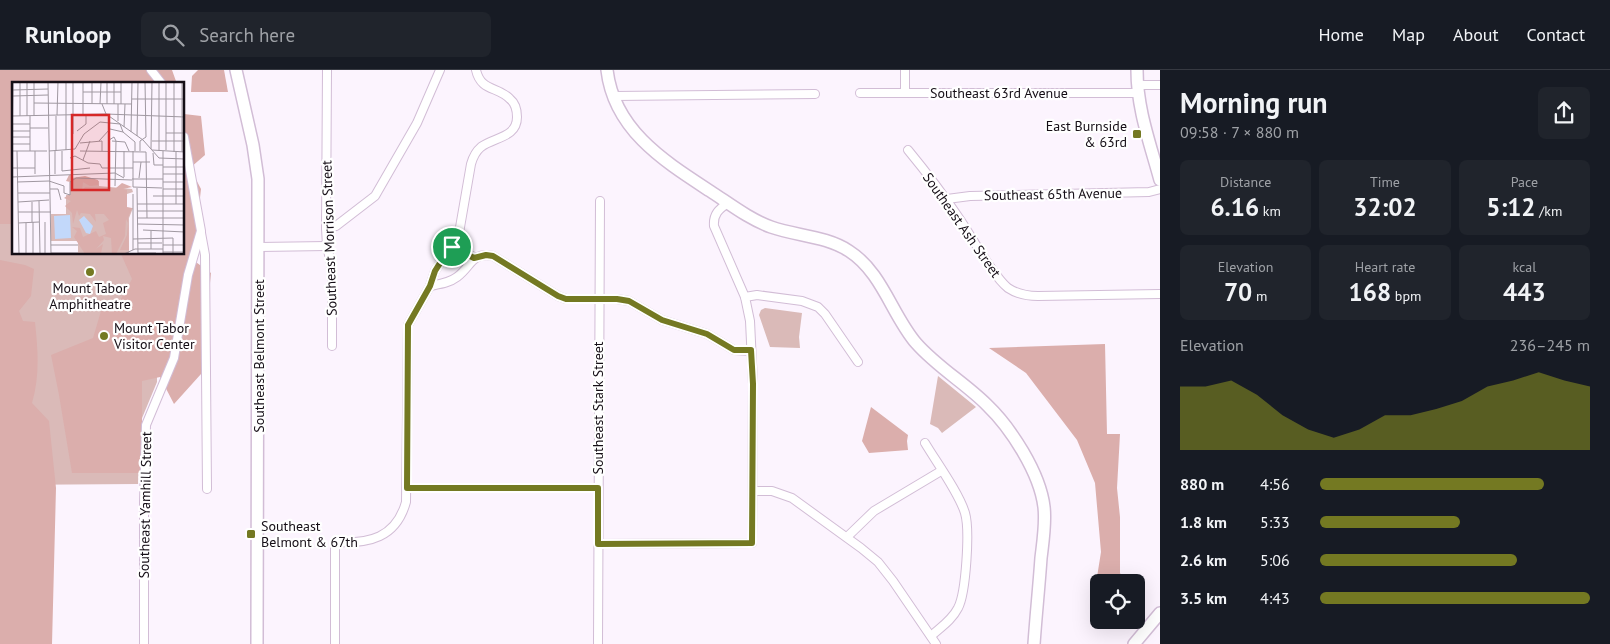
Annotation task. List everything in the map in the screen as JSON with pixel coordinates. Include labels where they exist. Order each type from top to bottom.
[{"type":"street","points":[[151,70],[160,82]]},
{"type":"street","name":"Southeast Belmont Street","points":[[236,70],[256,157],[258,179],[257,644]]},
{"type":"street","name":"Southeast Morrison Street","points":[[327,70],[326,228],[327,246],[332,268],[332,346]]},
{"type":"street","points":[[326,228],[336,226],[376,196],[417,123],[440,70]]},
{"type":"street","points":[[335,644],[335,542],[364,542],[375,539],[398,522],[406,502],[408,325],[430,286],[435,271],[452,247],[459,233],[474,154],[483,146],[507,135],[514,129],[516,122],[517,115],[512,100],[506,95],[484,85],[476,70]]},
{"type":"street","points":[[607,70],[614,96],[625,120],[650,148],[674,167],[756,221],[831,242],[852,253],[862,262],[874,278],[914,341],[930,358],[988,406],[1006,428],[1037,480],[1044,508],[1034,644]]},
{"type":"street","points":[[905,70],[905,93]]},
{"type":"street","points":[[1138,70],[1140,110],[1160,180]]},
{"type":"street","name":"Southeast 63rd Avenue","points":[[860,93],[1138,89],[1160,85]]},
{"type":"street","points":[[614,96],[815,94]]},
{"type":"street","name":"Southeast Yamhill Street","points":[[144,644],[146,425],[174,358],[188,275],[201,231],[185,143]]},
{"type":"street","name":"Southeast Ash Street","points":[[908,150],[947,199],[1002,282],[1008,287],[1022,295],[1038,296],[1160,294]]},
{"type":"street","name":"Southeast 65th Avenue","points":[[947,199],[970,196],[1148,192],[1160,189]]},
{"type":"street","name":"Southeast Stark Street","points":[[598,644],[600,201]]},
{"type":"street","points":[[598,544],[752,543],[753,384],[750,321],[745,297],[713,220],[717,211],[728,203]]},
{"type":"street","points":[[201,231],[205,255],[207,489]]},
{"type":"street","points":[[258,247],[327,246]]},
{"type":"street","points":[[452,247],[474,258]]},
{"type":"street","points":[[430,286],[447,283],[456,278],[474,258],[486,255],[493,256],[566,299],[629,301],[662,320],[707,334],[734,350],[751,350]]},
{"type":"street","points":[[745,297],[757,295],[802,301],[818,307],[825,314],[858,362]]},
{"type":"street","points":[[925,444],[960,502],[965,514],[968,540],[962,596],[958,608],[951,619],[931,636]]},
{"type":"street","points":[[847,537],[874,511],[941,471]]},
{"type":"street","points":[[407,488],[598,488]]},
{"type":"street","points":[[753,491],[772,492],[792,498],[861,548],[883,568],[936,644]]},
{"type":"street","points":[[1134,644],[1160,614]]},
{"type":"shaded area","points":[[0,70],[12,82],[12,255],[185,255],[190,241],[157,371],[157,382],[140,423],[138,484],[0,485]]},
{"type":"shaded area","points":[[0,70],[172,70],[176,82],[12,82],[12,224],[0,224]]},
{"type":"shaded area","points":[[198,70],[224,70],[228,92],[191,92],[192,76]]},
{"type":"shaded area","points":[[185,114],[201,116],[205,155],[190,168],[201,189],[193,260],[211,273],[201,374],[174,404],[160,377],[142,381],[142,473],[72,473],[51,355],[93,338],[101,311],[118,304],[132,279],[121,255],[185,255]]},
{"type":"shaded area","points":[[0,260],[25,265],[34,269],[31,296],[19,311],[23,321],[35,322],[37,373],[32,403],[49,421],[56,488],[52,644],[0,644]]},
{"type":"shaded area","points":[[765,308],[802,313],[799,337],[800,348],[770,347],[759,315],[761,310]]},
{"type":"shaded area","points":[[1105,344],[1107,434],[1120,434],[1117,488],[1120,517],[1121,574],[1097,574],[1101,552],[1095,483],[1077,440],[1026,373],[989,348]]},
{"type":"shaded area","points":[[938,376],[976,407],[942,433],[938,428],[930,424]]},
{"type":"shaded area","points":[[871,407],[908,435],[908,450],[869,453],[862,441]]},
{"type":"place","name":"East Burnside & 63rd","points":[[1137,134]]},
{"type":"place","name":"Mount Tabor Amphitheatre","points":[[90,272]]},
{"type":"place","name":"Mount Tabor Visitor Center","points":[[104,336]]},
{"type":"place","name":"Southeast Belmont & 67th","points":[[251,534]]},
{"type":"route","points":[[452,247],[474,258],[486,255],[493,256],[566,299],[617,299],[629,301],[662,320],[707,334],[734,350],[751,350],[753,384],[752,543],[598,544],[598,488],[407,488],[408,325],[430,286],[435,271],[452,247]]}]
